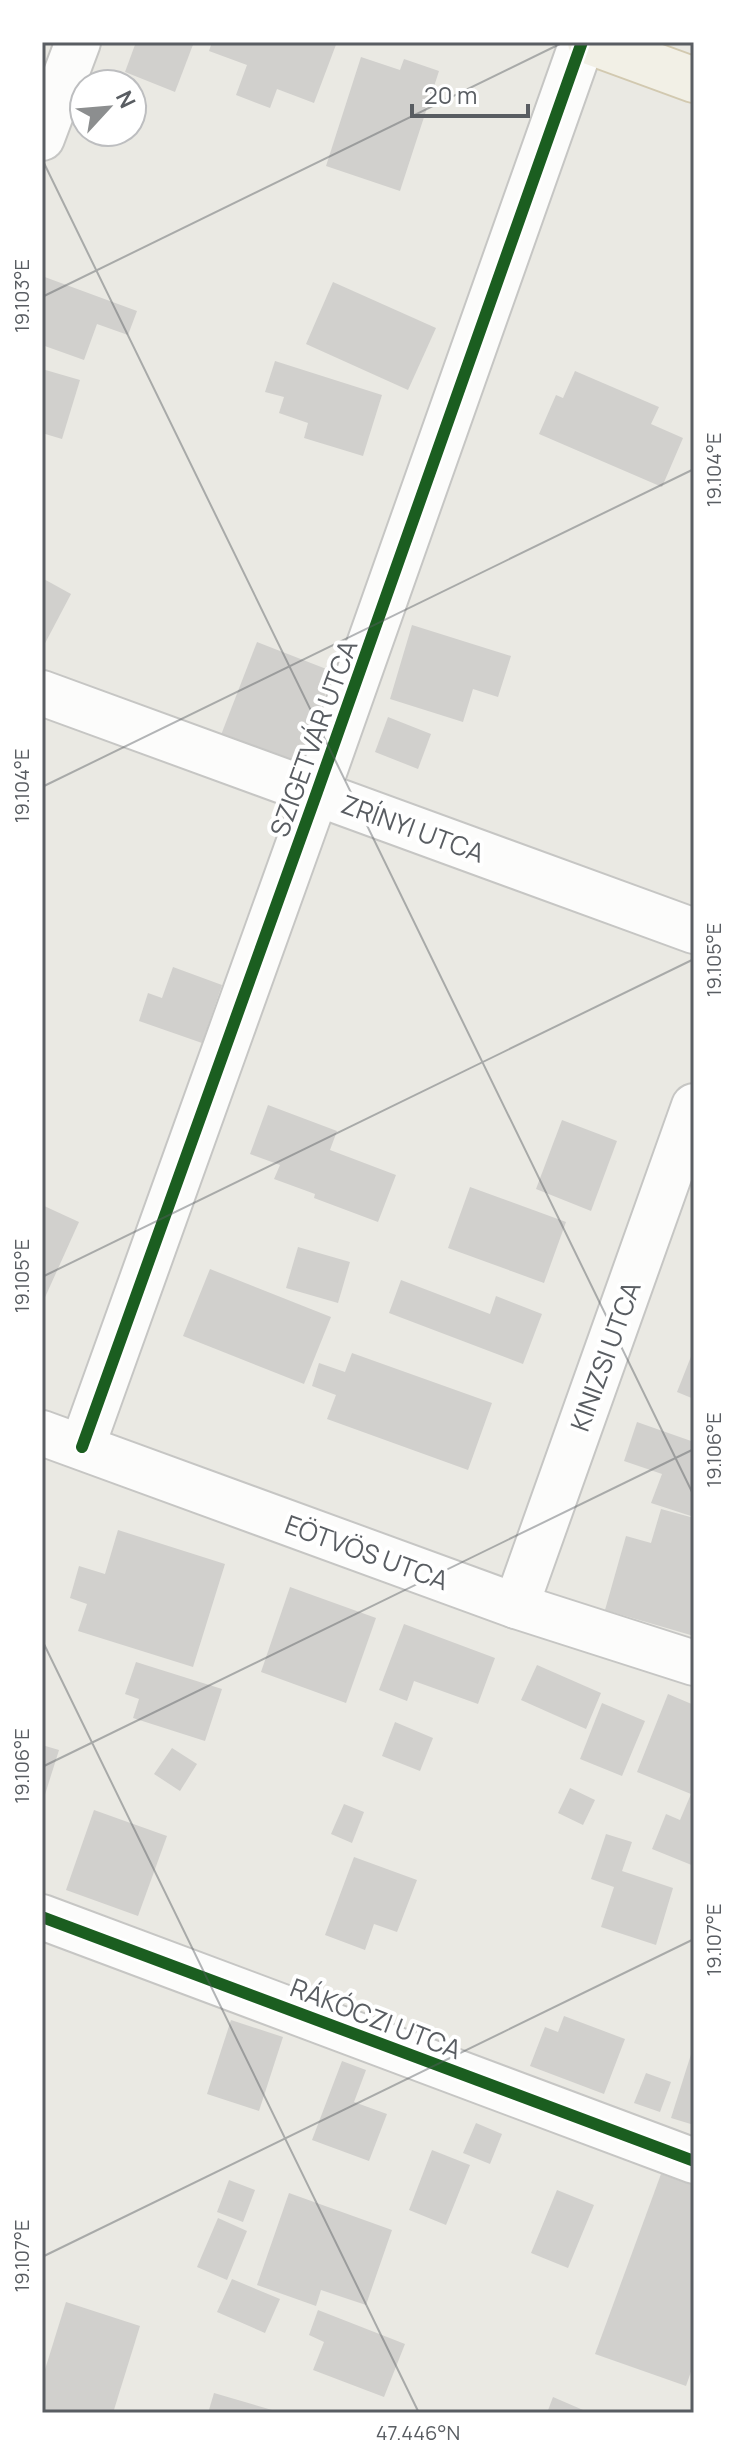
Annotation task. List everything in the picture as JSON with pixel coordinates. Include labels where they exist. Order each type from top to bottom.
[{"type":"main road","points":[[590,42],[694,80]]},
{"type":"street","points":[[42,138],[78,42]]},
{"type":"street","name":"SZIGETVÁR UTCA","points":[[82,1447],[582,42]]},
{"type":"street","name":"ZRÍNYI UTCA","points":[[42,693],[694,931]]},
{"type":"street","name":"KINIZSI UTCA","points":[[516,1606],[694,1106]]},
{"type":"street","name":"EÖTVÖS UTCA","points":[[42,1433],[516,1606],[694,1663]]},
{"type":"street","name":"RÁKÓCZI UTCA","points":[[42,1917],[694,2161]]},
{"type":"building","points":[[136,42],[194,42],[175,92],[148,81],[148,68],[126,68]]},
{"type":"building","points":[[212,42],[337,42],[314,103],[277,89],[270,108],[236,95],[247,65],[209,51]]},
{"type":"building","points":[[361,57],[400,70],[404,59],[439,71],[400,191],[326,166]]},
{"type":"building","points":[[42,276],[137,311],[128,335],[97,324],[84,360],[42,345]]},
{"type":"building","points":[[333,282],[436,328],[408,390],[306,344]]},
{"type":"building","points":[[275,361],[382,395],[363,456],[304,438],[308,423],[279,413],[284,397],[265,392]]},
{"type":"building","points":[[42,369],[80,380],[62,439],[42,433]]},
{"type":"building","points":[[575,371],[659,407],[651,424],[683,438],[662,487],[539,434],[556,395],[563,398]]},
{"type":"building","points":[[42,578],[71,594],[42,649]]},
{"type":"building","points":[[412,625],[511,656],[498,697],[473,689],[463,722],[390,699]]},
{"type":"building","points":[[257,642],[334,672],[298,765],[221,735]]},
{"type":"building","points":[[388,717],[431,734],[418,769],[375,752]]},
{"type":"building","points":[[173,967],[222,985],[202,1043],[139,1021],[148,993],[162,998]]},
{"type":"building","points":[[268,1105],[337,1131],[330,1150],[396,1175],[378,1222],[274,1179],[280,1165],[250,1154]]},
{"type":"building","points":[[562,1120],[617,1141],[591,1211],[536,1189]]},
{"type":"building","points":[[470,1187],[566,1222],[544,1283],[448,1248]]},
{"type":"building","points":[[42,1205],[79,1222],[42,1304]]},
{"type":"building","points":[[298,1247],[350,1262],[338,1303],[286,1288]]},
{"type":"building","points":[[210,1269],[331,1317],[304,1384],[183,1336]]},
{"type":"building","points":[[401,1280],[490,1314],[496,1296],[542,1314],[523,1364],[389,1313]]},
{"type":"building","points":[[694,1349],[694,1399],[677,1392]]},
{"type":"building","points":[[352,1353],[492,1403],[468,1470],[327,1419],[336,1395],[312,1386],[319,1363],[345,1372]]},
{"type":"building","points":[[637,1422],[694,1442],[694,1517],[651,1503],[662,1474],[624,1461]]},
{"type":"building","points":[[661,1509],[694,1518],[694,1636],[605,1610],[626,1536],[651,1543]]},
{"type":"building","points":[[118,1530],[225,1564],[193,1667],[78,1631],[87,1604],[70,1598],[79,1566],[105,1574]]},
{"type":"building","points":[[290,1587],[376,1618],[346,1703],[261,1672]]},
{"type":"building","points":[[404,1624],[495,1658],[478,1704],[414,1681],[407,1701],[379,1690]]},
{"type":"building","points":[[136,1662],[222,1689],[205,1741],[133,1718],[139,1699],[125,1694]]},
{"type":"building","points":[[537,1665],[601,1693],[586,1729],[521,1700]]},
{"type":"building","points":[[668,1694],[694,1705],[694,1866],[652,1849],[666,1814],[680,1820],[691,1794],[637,1772]]},
{"type":"building","points":[[602,1703],[645,1721],[622,1776],[580,1759]]},
{"type":"building","points":[[395,1722],[433,1738],[420,1771],[382,1756]]},
{"type":"building","points":[[42,1745],[59,1750],[43,1801],[42,1801]]},
{"type":"building","points":[[172,1748],[197,1764],[180,1791],[154,1774]]},
{"type":"building","points":[[570,1788],[595,1800],[583,1825],[558,1813]]},
{"type":"building","points":[[344,1804],[364,1812],[352,1843],[331,1834]]},
{"type":"building","points":[[94,1810],[167,1836],[138,1916],[66,1890]]},
{"type":"building","points":[[606,1834],[632,1842],[622,1871],[673,1888],[656,1945],[601,1927],[614,1887],[591,1879]]},
{"type":"building","points":[[354,1857],[417,1880],[397,1932],[374,1924],[365,1950],[325,1935]]},
{"type":"building","points":[[564,2016],[625,2039],[604,2094],[530,2066],[545,2027],[558,2032]]},
{"type":"building","points":[[231,2020],[283,2037],[259,2111],[207,2094]]},
{"type":"building","points":[[694,2048],[694,2125],[671,2118]]},
{"type":"building","points":[[342,2061],[366,2070],[354,2102],[387,2114],[369,2161],[312,2140]]},
{"type":"building","points":[[646,2073],[671,2082],[660,2112],[634,2103]]},
{"type":"building","points":[[476,2123],[502,2134],[490,2164],[463,2153]]},
{"type":"building","points":[[432,2150],[470,2165],[446,2225],[409,2210]]},
{"type":"building","points":[[661,2174],[694,2186],[694,2363],[686,2386],[595,2354]]},
{"type":"building","points":[[229,2180],[255,2190],[243,2222],[217,2212]]},
{"type":"building","points":[[557,2190],[594,2205],[568,2268],[531,2253]]},
{"type":"building","points":[[289,2193],[392,2230],[366,2305],[321,2290],[316,2306],[257,2285]]},
{"type":"building","points":[[218,2218],[247,2231],[227,2280],[197,2267]]},
{"type":"building","points":[[232,2279],[280,2299],[265,2333],[217,2312]]},
{"type":"building","points":[[66,2302],[140,2326],[113,2413],[42,2413],[42,2379]]},
{"type":"building","points":[[318,2310],[405,2344],[384,2397],[313,2370],[324,2342],[309,2335]]},
{"type":"building","points":[[214,2393],[279,2412],[279,2413],[208,2413]]},
{"type":"building","points":[[553,2397],[590,2413],[547,2413]]},
{"type":"cycle path","points":[[82,1447],[582,42]]},
{"type":"cycle path","points":[[42,1917],[694,2161]]}]
